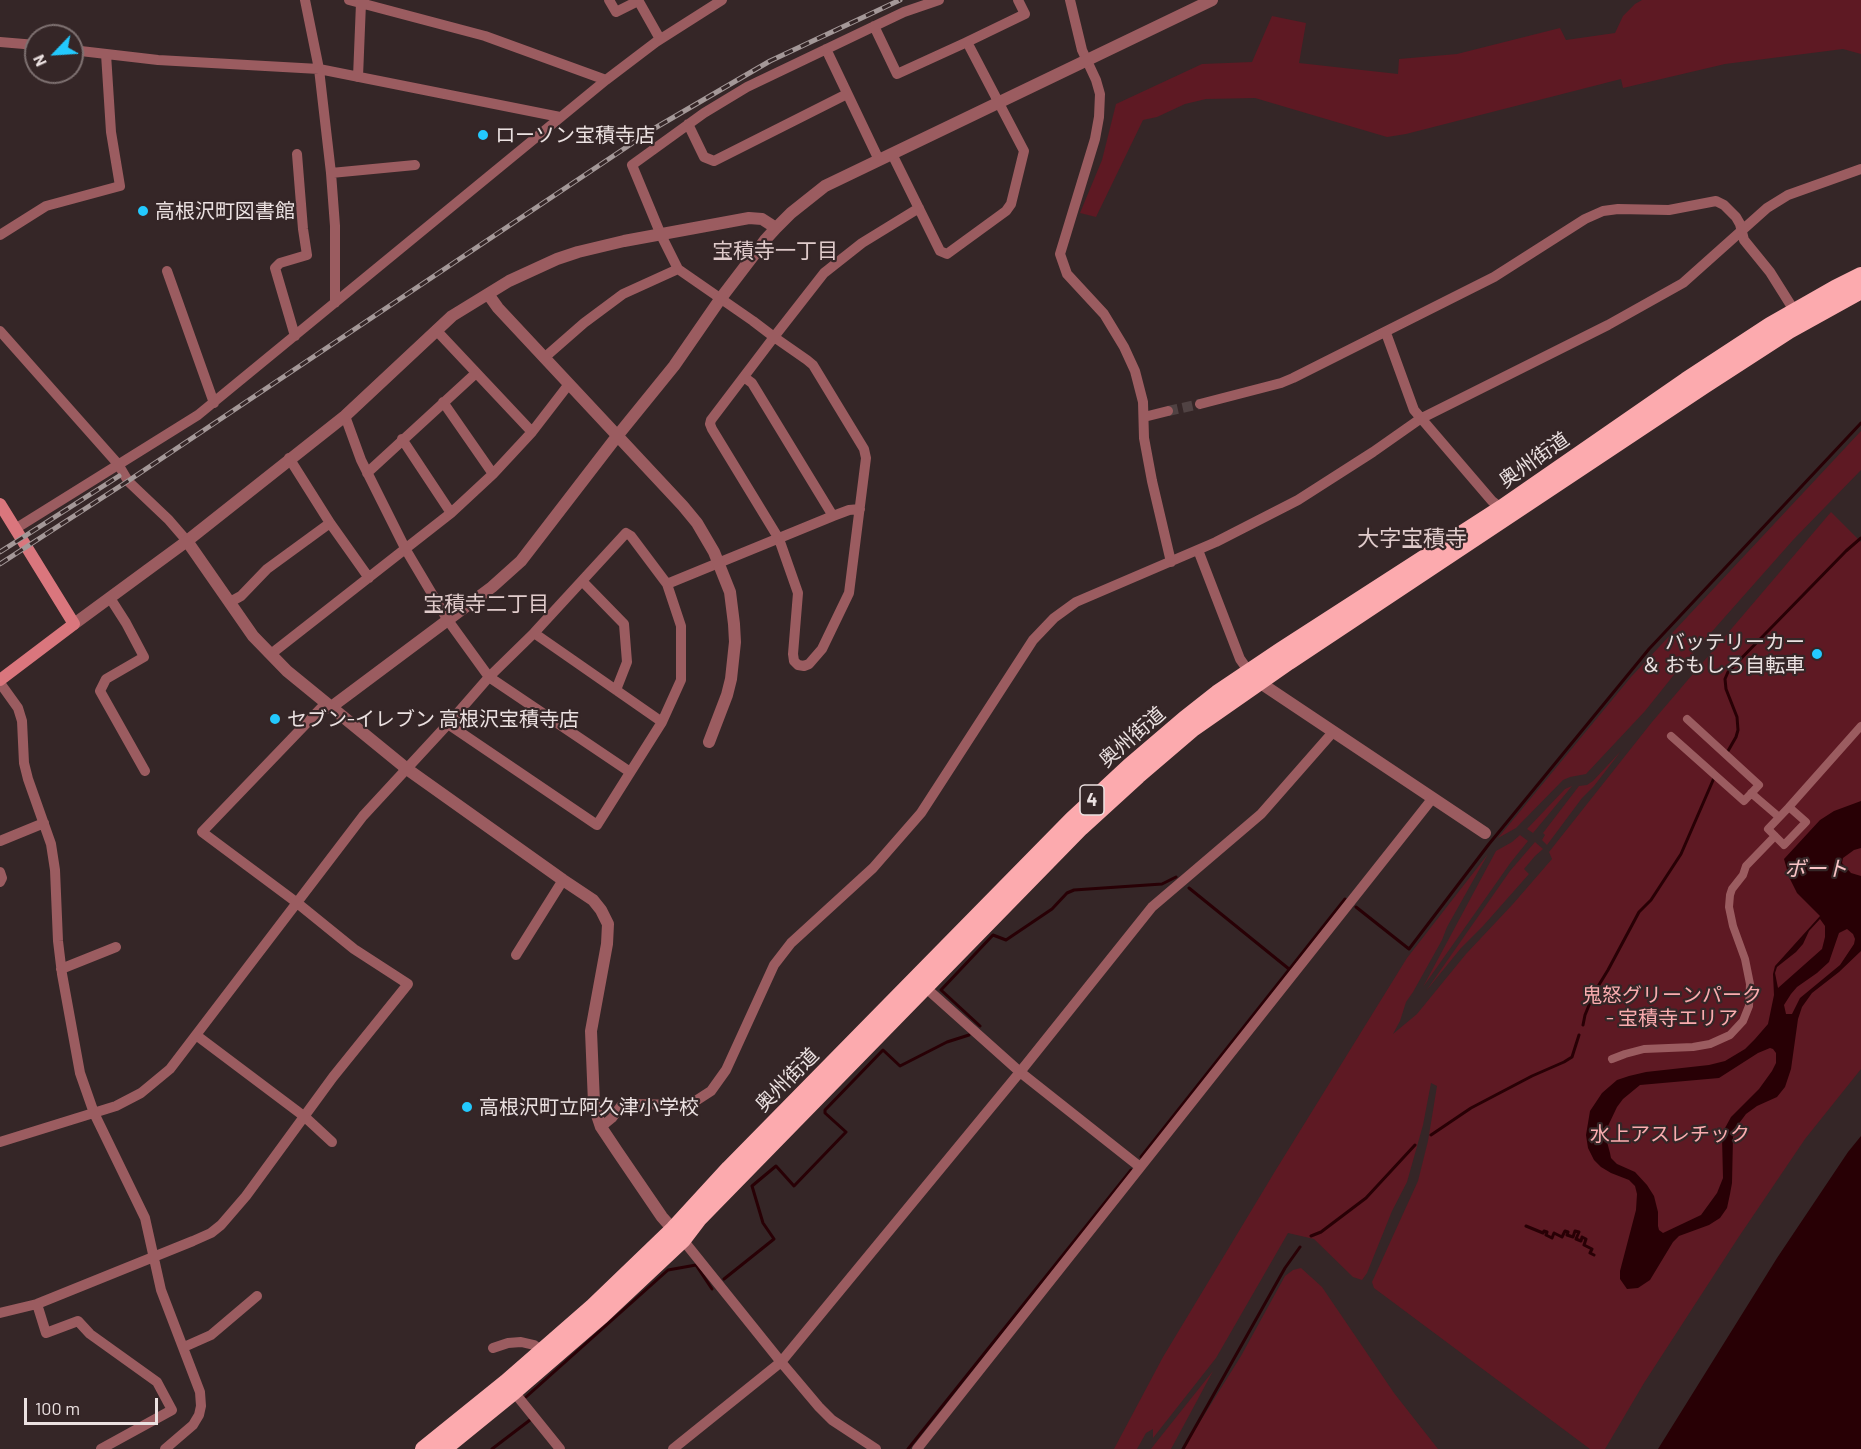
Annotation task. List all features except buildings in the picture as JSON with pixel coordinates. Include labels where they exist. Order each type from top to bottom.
[{"type":"highway","name":"奥州街道","points":[[444,1449],[602,1316],[678,1234],[729,1168],[1072,819],[1168,732],[1217,693],[1254,677],[1704,386],[1798,317],[1861,275]]},
{"type":"highway","name":"奥州街道","points":[[423,1449],[678,1234],[699,1219],[1081,828],[1254,677],[1686,380],[1798,317],[1861,291]]},
{"type":"main road","points":[[0,504],[74,624],[0,682]]},
{"type":"street","points":[[305,0],[319,69],[331,173],[335,226],[335,303]]},
{"type":"street","points":[[609,0],[616,12],[638,1],[660,39]]},
{"type":"street","points":[[15,529],[198,415],[606,80],[660,39],[722,0]]},
{"type":"street","points":[[919,208],[862,243],[824,273],[774,337],[711,420],[710,424],[779,539],[798,593],[793,654],[798,665],[809,664],[822,649],[845,603],[851,583],[866,459],[864,449],[813,365],[774,337],[721,298],[678,268],[661,235],[632,165],[688,124],[747,87],[904,12],[939,0]]},
{"type":"street","points":[[874,26],[897,74],[1025,14],[1018,0]]},
{"type":"street","points":[[1070,0],[1082,50],[1100,94],[1095,139],[1060,254],[1067,274],[1104,314],[1124,347],[1135,371],[1143,402],[1144,438],[1152,481],[1171,562]]},
{"type":"street","points":[[0,1313],[37,1304],[211,1233],[221,1226],[246,1196],[333,1077],[408,984],[354,949],[202,832],[328,706],[492,587],[520,561],[674,366],[721,298],[766,239],[791,213],[825,186],[1212,0]]},
{"type":"street","points":[[358,77],[354,1],[485,36],[606,80]]},
{"type":"street","points":[[0,42],[24,44]]},
{"type":"street","points":[[892,154],[940,251],[947,254],[1006,211],[1011,204],[1024,151],[967,42]]},
{"type":"street","points":[[826,49],[879,160]]},
{"type":"street","points":[[84,51],[158,60],[319,69],[560,117]]},
{"type":"street","points":[[0,235],[46,207],[120,186],[111,132],[106,54]]},
{"type":"street","points":[[688,124],[704,157],[714,161],[847,94]]},
{"type":"street","points":[[295,336],[275,268],[280,263],[307,255],[297,154]]},
{"type":"street","points":[[331,173],[415,165]]},
{"type":"street","points":[[601,1127],[621,1106],[683,1104],[694,1102],[711,1091],[726,1070],[774,965],[791,943],[873,868],[915,820],[1017,664],[1042,629],[1054,618],[1076,602],[1198,550],[1298,500],[1420,419],[1608,325],[1683,283],[1767,208],[1788,195],[1861,169]]},
{"type":"street","points":[[1200,404],[1281,383],[1386,333],[1494,277],[1585,219],[1603,211],[1669,210],[1716,201],[1724,204],[1740,224],[1744,240],[1770,272],[1798,317]]},
{"type":"street","points":[[74,624],[187,541],[345,416],[452,316],[526,272],[557,259],[600,246],[749,218],[762,219],[776,228]]},
{"type":"street","points":[[544,358],[584,323],[623,294],[678,268]]},
{"type":"street","points":[[167,271],[214,402]]},
{"type":"street","points":[[488,294],[498,308],[697,522],[719,563],[730,592],[735,642],[727,695],[710,742]]},
{"type":"street","points":[[436,330],[532,432]]},
{"type":"street","points":[[0,331],[117,464],[133,487],[168,519],[187,541],[253,636],[287,671],[407,768],[593,900],[601,910],[608,924],[607,944],[591,1031],[594,1103],[601,1127],[662,1217],[781,1362],[832,1420],[876,1449]]},
{"type":"street","points":[[1386,333],[1414,411],[1492,501],[1501,508]]},
{"type":"street","points":[[367,473],[476,373]]},
{"type":"street","points":[[744,377],[752,383],[833,516]]},
{"type":"street","points":[[270,654],[451,513],[493,474],[532,432],[569,384]]},
{"type":"street","points":[[443,402],[493,474]]},
{"type":"street","points":[[1144,417],[1168,411]]},
{"type":"street","points":[[345,416],[367,473],[406,550],[447,620],[489,677],[630,772]]},
{"type":"street","points":[[402,439],[451,513]]},
{"type":"street","points":[[290,459],[330,523],[369,578]]},
{"type":"street","points":[[667,584],[833,516],[860,509]]},
{"type":"street","points":[[230,602],[241,596],[267,569],[330,523]]},
{"type":"street","points":[[0,1142],[116,1106],[141,1093],[170,1069],[363,816],[489,677],[583,582],[626,533],[631,536],[667,584],[681,626],[681,680],[662,722],[597,825],[448,724]]},
{"type":"street","points":[[1198,550],[1233,643],[1243,665],[1254,677],[1485,833]]},
{"type":"street","points":[[583,582],[624,624],[627,662],[616,690]]},
{"type":"street","points":[[110,598],[126,622],[144,657],[106,679],[100,691],[145,771]]},
{"type":"street","points":[[534,633],[662,722]]},
{"type":"street","points":[[0,682],[18,708],[22,722],[24,762],[28,779],[51,844],[55,870],[61,969],[80,1073],[94,1113],[145,1218],[165,1301],[200,1392],[201,1406],[193,1425],[165,1449]]},
{"type":"street","points":[[1671,736],[1744,801],[1759,785],[1687,719]]},
{"type":"street","points":[[1789,807],[1806,822],[1784,845],[1768,829],[1861,726]]},
{"type":"street","points":[[674,1449],[781,1362],[1020,1072],[1152,907],[1261,814],[1333,732]]},
{"type":"street","points":[[1751,793],[1779,817]]},
{"type":"street","points":[[917,1449],[1432,799]]},
{"type":"street","points":[[0,841],[44,824]]},
{"type":"street","points":[[1612,1059],[1625,1053],[1644,1049],[1710,1044],[1730,1035],[1743,1022],[1749,1006],[1750,984],[1745,959],[1731,918],[1730,895],[1746,866],[1775,836]]},
{"type":"street","points":[[0,872],[2,878],[0,882]]},
{"type":"street","points":[[516,955],[563,880]]},
{"type":"street","points":[[61,969],[116,947]]},
{"type":"street","points":[[926,988],[1020,1072],[1140,1167]]},
{"type":"street","points":[[196,1035],[304,1117],[332,1142]]},
{"type":"street","points":[[184,1347],[211,1335],[257,1296]]},
{"type":"street","points":[[37,1304],[46,1333],[78,1322],[90,1334],[156,1382],[172,1410],[101,1449]]},
{"type":"street","points":[[493,1348],[521,1342],[534,1345],[542,1351]]},
{"type":"street","points":[[514,1392],[560,1449]]},
{"type":"green space","points":[[1642,0],[1861,0],[1861,54],[1843,49],[1725,64],[1623,88],[1621,79],[1387,137],[1255,98],[1206,99],[1185,104],[1157,117],[1143,120],[1096,217],[1080,213],[1102,160],[1116,104],[1202,64],[1252,62],[1272,16],[1306,23],[1299,63],[1398,74],[1399,59],[1457,54],[1560,28],[1566,40],[1615,33],[1623,16]]},
{"type":"green space","points":[[1861,431],[1861,470],[1793,540],[1677,671],[1645,711],[1586,774],[1563,780],[1516,828],[1498,838],[1631,677]]},
{"type":"green space","name":"鬼怒グリーンパーク - 宝積寺エリア","points":[[1831,512],[1861,542],[1861,1069],[1805,1139],[1738,1238],[1644,1383],[1605,1449],[1590,1449],[1374,1288],[1372,1282],[1418,1181],[1428,1141],[1437,1086],[1431,1083],[1423,1125],[1407,1182],[1362,1280],[1353,1277],[1314,1239],[1288,1233],[1216,1358],[1153,1438],[1153,1429],[1146,1433],[1137,1449],[1114,1449],[1163,1357],[1407,958],[1488,854],[1406,1002],[1393,1034],[1417,1014],[1466,954],[1552,859],[1549,852],[1652,722]]},
{"type":"green space","points":[[1621,751],[1547,845],[1542,840],[1545,835],[1543,833],[1579,786],[1593,781]]},
{"type":"green space","points":[[1572,786],[1533,833],[1527,829],[1565,789]]},
{"type":"green space","points":[[1520,835],[1528,841],[1423,987],[1496,851]]},
{"type":"green space","points":[[1535,842],[1543,849],[1524,869],[1529,874],[1461,948],[1426,991],[1510,871]]},
{"type":"green space","points":[[1301,1268],[1322,1287],[1394,1393],[1438,1449],[1183,1449],[1241,1356],[1285,1276]]},
{"type":"green space","points":[[1213,1371],[1171,1449],[1151,1449],[1158,1440]]},
{"type":"water","name":"ボート","points":[[1861,801],[1861,848],[1843,858],[1842,863],[1851,873],[1861,876],[1861,951],[1812,993],[1802,1007],[1798,1019],[1791,1069],[1785,1087],[1777,1097],[1746,1114],[1737,1126],[1733,1137],[1732,1183],[1727,1208],[1720,1218],[1709,1225],[1679,1236],[1650,1280],[1638,1288],[1627,1289],[1620,1279],[1620,1271],[1636,1210],[1637,1194],[1635,1186],[1629,1180],[1611,1173],[1594,1160],[1588,1148],[1586,1135],[1590,1111],[1602,1093],[1617,1080],[1646,1072],[1725,1061],[1745,1049],[1768,1024],[1774,995],[1775,966],[1820,916],[1797,893],[1784,859],[1820,820],[1834,811]],"holes":[[[1820,919],[1825,926],[1822,949],[1778,988],[1775,973],[1777,967],[1796,952],[1809,931]],[[1847,929],[1853,934],[1854,944],[1840,965],[1800,998],[1792,1014],[1786,1014],[1784,1005],[1791,994],[1829,962],[1839,933]],[[1773,1049],[1776,1053],[1776,1063],[1759,1089],[1731,1117],[1725,1128],[1722,1137],[1723,1178],[1717,1193],[1701,1215],[1663,1233],[1658,1226],[1658,1212],[1654,1196],[1647,1185],[1635,1172],[1617,1164],[1611,1158],[1606,1138],[1608,1126],[1617,1107],[1640,1085],[1719,1078],[1758,1053]]]},
{"type":"water","points":[[1861,1136],[1861,1449],[1658,1449],[1777,1258]]},
{"type":"waterway","points":[[1356,907],[1409,949],[1489,844],[1649,649],[1861,423]]},
{"type":"waterway","points":[[1728,751],[1738,730],[1737,717],[1726,689],[1725,679],[1728,672],[1861,538]]},
{"type":"waterway","points":[[1583,1025],[1594,993],[1639,912],[1651,900],[1681,854],[1714,778]]},
{"type":"waterway","points":[[980,1026],[941,990],[993,935],[1006,940],[1052,909],[1067,893],[1074,890],[1162,884],[1176,877]]},
{"type":"waterway","points":[[1189,888],[1289,969]]},
{"type":"waterway","points":[[1141,1157],[1345,899]]},
{"type":"waterway","points":[[724,1279],[774,1239],[763,1223],[752,1186],[776,1166],[794,1186],[846,1132],[825,1113],[825,1110],[883,1050],[900,1066],[947,1042],[969,1035]]},
{"type":"waterway","points":[[1431,1135],[1471,1108],[1572,1057],[1579,1035]]},
{"type":"waterway","points":[[1311,1236],[1321,1232],[1366,1198],[1415,1145]]},
{"type":"waterway","points":[[908,1449],[1131,1170]]},
{"type":"waterway","points":[[1526,1226],[1543,1233],[1547,1232],[1546,1235],[1552,1238],[1554,1233],[1562,1237],[1565,1231],[1568,1232],[1567,1235],[1573,1237],[1575,1231],[1579,1232],[1576,1239],[1581,1241],[1582,1237],[1586,1239],[1584,1245],[1592,1249],[1590,1253],[1594,1255]]},
{"type":"waterway","points":[[1183,1449],[1285,1268],[1300,1247]]},
{"type":"waterway","points":[[526,1397],[668,1270],[696,1265],[712,1289]]},
{"type":"waterway","points":[[492,1449],[530,1420]]},
{"type":"tunnel","points":[[1168,411],[1200,404]]},
{"type":"railway","points":[[0,564],[128,481],[655,128],[770,61],[900,0]]},
{"type":"railway","points":[[0,552],[119,476]]},
{"type":"place","name":"ローソン宝積寺店","points":[[483,135]]},
{"type":"place","name":"高根沢町図書館","points":[[143,211]]},
{"type":"place","name":"バッテリーカー ＆ おもしろ自転車","points":[[1817,654]]},
{"type":"place","name":"セブン-イレブン 高根沢宝積寺店","points":[[275,719]]},
{"type":"place","name":"高根沢町立阿久津小学校","points":[[467,1107]]},
{"type":"district","name":"宝積寺一丁目","points":[[775,251]]},
{"type":"district","name":"大字宝積寺","points":[[1412,539]]},
{"type":"district","name":"宝積寺二丁目","points":[[486,604]]},
{"type":"park label","name":"水上アスレチック","points":[[1670,1134]]}]
